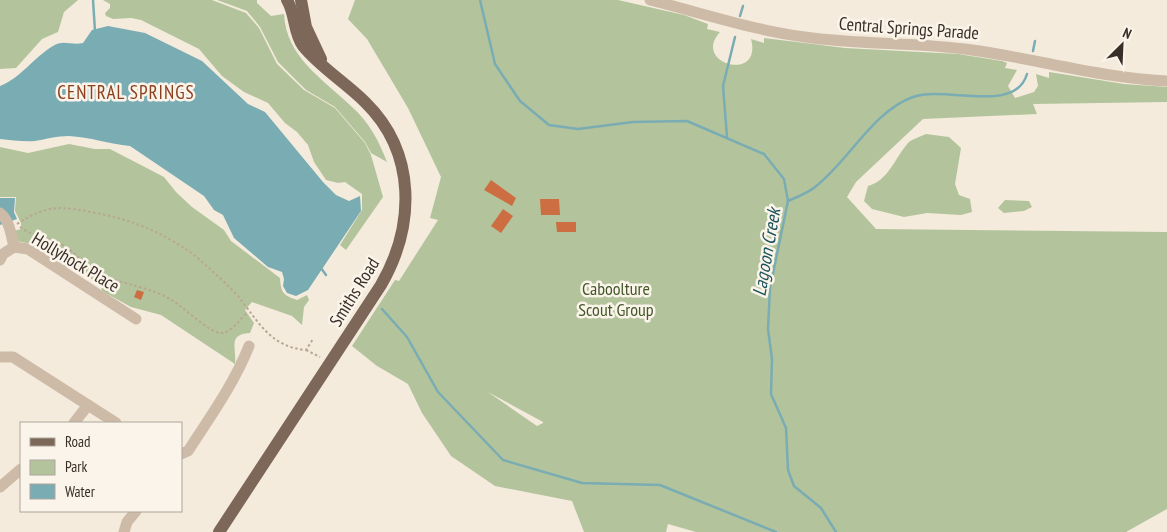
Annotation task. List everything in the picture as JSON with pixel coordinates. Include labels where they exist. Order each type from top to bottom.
[{"type":"main road","name":"Smiths Road","points":[[219,532],[381,285],[394,261],[402,238],[406,215],[406,193],[403,172],[394,144],[385,128],[366,103],[312,56],[298,39],[294,15],[287,0]]},
{"type":"main road","name":"Smiths Road","points":[[301,0],[306,27],[323,64]]},
{"type":"street","name":"Central Springs Parade","points":[[650,0],[739,24],[786,34],[843,41],[923,44],[970,49],[1083,72],[1167,81]]},
{"type":"street","points":[[0,214],[13,225],[14,247]]},
{"type":"street","name":"Hollyhock Place","points":[[0,260],[3,254],[14,247],[28,249],[136,319]]},
{"type":"street","points":[[182,454],[188,451],[221,400],[239,370],[249,346]]},
{"type":"street","points":[[0,357],[13,357],[114,422]]},
{"type":"street","points":[[75,422],[88,406]]},
{"type":"street","points":[[0,487],[20,470]]},
{"type":"street","points":[[124,532],[127,522],[135,512]]},
{"type":"path","points":[[13,225],[38,211],[52,208],[76,209],[115,216],[156,231],[180,245],[205,265],[239,297],[248,312],[268,334],[293,349],[306,350],[320,357]]},
{"type":"path","points":[[13,225],[67,247],[91,270],[102,276],[162,294],[184,307],[194,317],[219,334],[227,333],[248,312]]},
{"type":"path","points":[[306,350],[313,338]]},
{"type":"green space","points":[[0,0],[78,0],[64,12],[58,32],[42,39],[16,68],[0,69]]},
{"type":"green space","points":[[103,0],[212,0],[246,13],[259,28],[277,64],[304,90],[335,108],[365,143],[371,155],[383,197],[346,250],[340,245],[362,210],[362,194],[345,182],[338,183],[326,180],[314,162],[308,145],[297,132],[285,123],[268,103],[244,92],[222,76],[199,49],[141,20],[131,18],[113,19],[106,16],[105,13],[110,8],[110,4]]},
{"type":"green space","points":[[217,0],[257,0],[257,3],[271,16],[284,14],[286,29],[291,43],[299,55],[318,77],[364,119],[377,139],[387,162],[371,153],[365,142],[335,107],[306,90],[278,62],[260,27],[247,11]]},
{"type":"green space","name":"Caboolture Scout Group","points":[[355,0],[618,0],[684,15],[708,24],[707,29],[720,32],[713,43],[714,53],[720,60],[729,64],[739,65],[747,61],[752,53],[751,39],[764,43],[764,38],[845,48],[958,54],[1002,61],[1007,63],[1005,68],[1017,70],[1008,86],[1015,98],[1034,92],[1038,86],[1036,74],[1049,78],[1049,72],[1124,84],[1167,87],[1167,102],[1033,104],[1037,114],[923,119],[856,182],[847,197],[876,229],[1167,232],[1167,509],[1126,532],[696,532],[668,524],[666,532],[584,532],[572,501],[495,486],[451,456],[422,413],[408,384],[377,366],[352,346],[395,280],[399,281],[438,220],[430,218],[441,177],[408,108],[367,39],[348,19]],"holes":[[[488,392],[543,422],[537,426]]]},
{"type":"green space","points":[[926,134],[949,137],[961,148],[955,184],[959,195],[970,199],[972,212],[961,215],[927,213],[904,217],[872,209],[864,201],[868,186],[886,174],[908,143]]},
{"type":"green space","points":[[69,144],[95,149],[110,149],[164,177],[192,207],[224,230],[231,241],[280,278],[282,290],[286,295],[297,300],[307,295],[309,300],[304,307],[302,325],[292,316],[252,302],[245,310],[254,323],[250,333],[238,336],[236,339],[235,364],[161,315],[131,307],[102,291],[101,285],[74,268],[67,268],[32,244],[16,241],[14,231],[21,229],[21,223],[15,211],[16,197],[0,197],[0,147],[28,153]]},
{"type":"green space","points":[[1005,200],[1029,201],[1032,207],[1024,211],[1004,213],[998,208]]},
{"type":"water","points":[[108,26],[145,33],[202,61],[248,104],[265,112],[336,195],[349,201],[360,196],[361,211],[308,290],[296,296],[287,293],[283,286],[282,272],[268,267],[234,238],[223,215],[214,210],[204,196],[130,146],[69,136],[35,141],[0,139],[0,86],[15,78],[53,46],[60,43],[83,43],[92,30]]},
{"type":"water","points":[[0,198],[15,198],[14,212],[17,219],[0,225]]},
{"type":"building","points":[[491,180],[516,198],[512,206],[484,190]]},
{"type":"building","points":[[540,199],[559,199],[560,215],[541,215]]},
{"type":"building","points":[[503,209],[513,216],[501,233],[491,226]]},
{"type":"building","points":[[556,222],[576,222],[576,232],[557,232]]},
{"type":"building","points":[[137,290],[144,292],[141,300],[134,297]]},
{"type":"waterway","points":[[93,0],[95,31]]},
{"type":"waterway","name":"Lagoon Creek","points":[[480,0],[495,64],[520,101],[549,125],[578,129],[633,122],[687,121],[764,154],[784,179],[788,201],[770,288],[768,329],[772,359],[771,394],[786,428],[788,470],[794,486],[821,508],[836,532]]},
{"type":"waterway","points":[[740,16],[743,6]]},
{"type":"waterway","points":[[727,137],[723,86],[735,37]]},
{"type":"waterway","points":[[1033,51],[1035,41]]},
{"type":"waterway","points":[[788,201],[809,191],[827,177],[873,125],[885,113],[899,104],[913,97],[927,94],[994,96],[1009,93],[1020,86],[1027,74]]},
{"type":"waterway","points":[[321,268],[326,275]]},
{"type":"waterway","points":[[382,309],[407,337],[438,392],[503,460],[582,483],[660,485],[776,532]]},
{"type":"district","name":"CENTRAL SPRINGS","points":[[126,92]]}]
